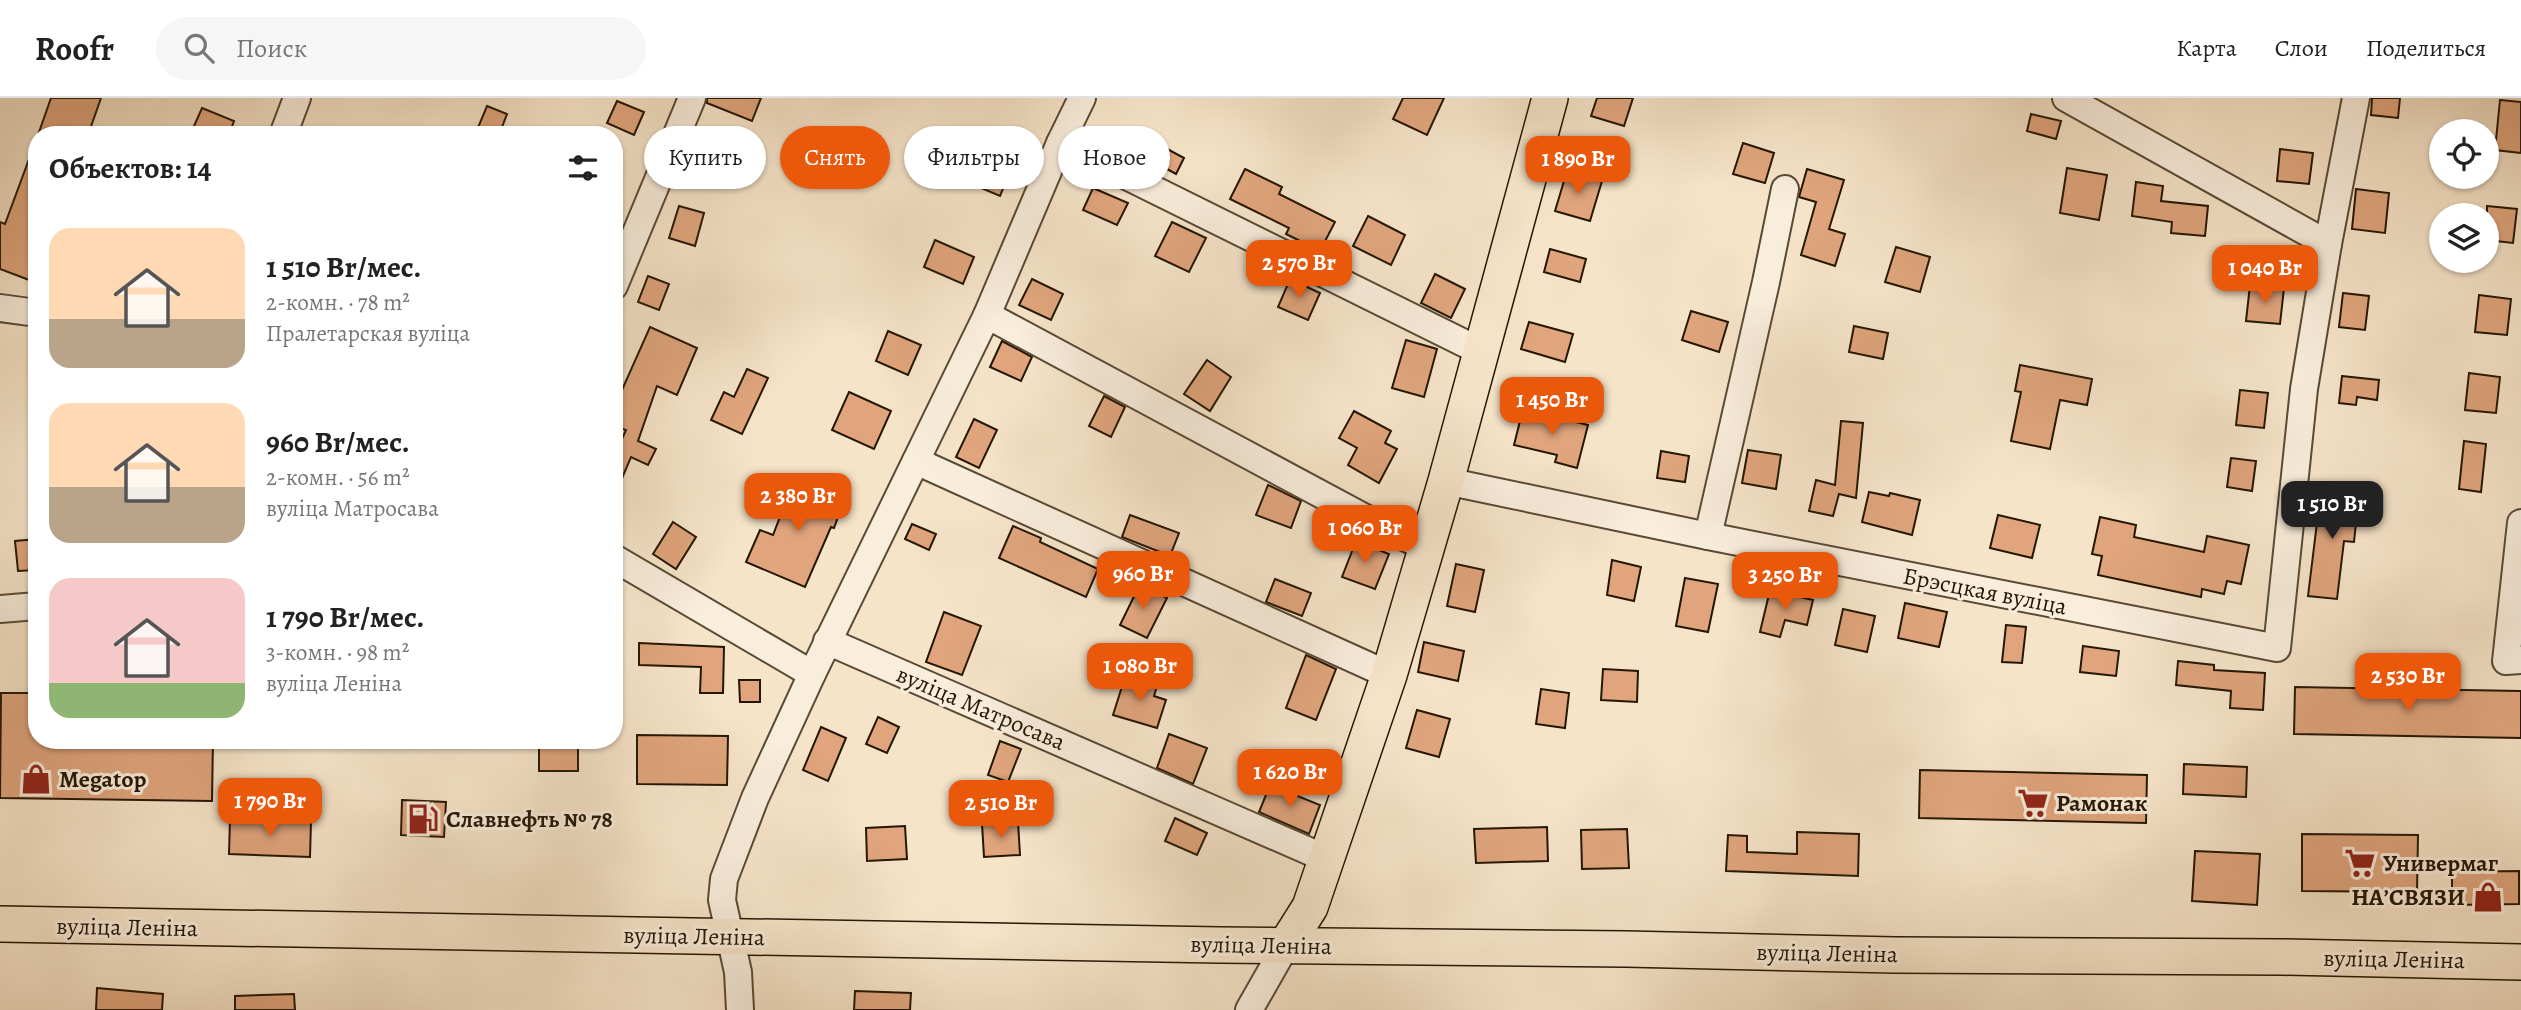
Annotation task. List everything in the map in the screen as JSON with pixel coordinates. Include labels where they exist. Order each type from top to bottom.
[{"type":"main road","points":[[1286,945],[1310,907],[1389,675],[1482,352],[1550,98]]},
{"type":"main road","name":"вуліца Леніна","points":[[0,925],[2521,962]]},
{"type":"street","points":[[286,126],[297,98]]},
{"type":"street","points":[[623,264],[692,98]]},
{"type":"street","points":[[1068,126],[1082,98]]},
{"type":"street","points":[[2066,98],[2328,244],[2356,98]]},
{"type":"street","points":[[740,1010],[738,972],[722,900],[724,879],[755,798],[827,641],[987,315],[1058,148]]},
{"type":"street","points":[[1153,189],[1482,352]]},
{"type":"street","points":[[1708,536],[1785,189]]},
{"type":"street","name":"Брэсцкая вуліца","points":[[1446,481],[1708,536],[2277,648],[2304,389],[2328,244]]},
{"type":"street","points":[[0,308],[28,312]]},
{"type":"street","points":[[987,315],[1382,527],[1426,547]]},
{"type":"street","points":[[916,461],[1389,675]]},
{"type":"street","points":[[2521,523],[2506,661],[2521,660]]},
{"type":"street","points":[[623,563],[812,674]]},
{"type":"street","points":[[0,609],[28,607]]},
{"type":"street","name":"вуліца Матросава","points":[[827,641],[1327,859]]},
{"type":"street","points":[[1249,1010],[1286,945]]},
{"type":"building","points":[[51,98],[101,98],[91,126],[41,126]]},
{"type":"building","points":[[707,98],[761,98],[752,121],[707,103]]},
{"type":"building","points":[[1403,98],[1444,98],[1427,135],[1393,119]]},
{"type":"building","points":[[1597,98],[1633,98],[1624,126],[1591,116]]},
{"type":"building","points":[[2372,98],[2400,98],[2398,118],[2371,115]]},
{"type":"building","points":[[2500,100],[2521,102],[2521,153],[2499,150]]},
{"type":"building","points":[[617,101],[644,112],[634,135],[623,130],[623,126],[607,123]]},
{"type":"building","points":[[487,106],[507,114],[502,126],[479,126]]},
{"type":"building","points":[[202,108],[234,121],[232,126],[194,126]]},
{"type":"building","points":[[2031,114],[2061,121],[2056,139],[2027,131]]},
{"type":"building","points":[[1743,143],[1774,153],[1765,183],[1733,174]]},
{"type":"building","points":[[2280,149],[2313,153],[2309,184],[2277,181]]},
{"type":"building","points":[[1170,150],[1184,158],[1176,174],[1170,171]]},
{"type":"building","points":[[28,162],[28,280],[0,269],[0,222],[5,224]]},
{"type":"building","points":[[2067,168],[2107,175],[2099,220],[2060,213]]},
{"type":"building","points":[[1245,169],[1282,187],[1279,194],[1335,222],[1320,251],[1286,234],[1289,228],[1230,199]]},
{"type":"building","points":[[1807,169],[1844,180],[1829,229],[1845,234],[1835,266],[1801,255],[1816,202],[1799,197]]},
{"type":"building","points":[[1567,171],[1602,181],[1590,221],[1555,211]]},
{"type":"building","points":[[2136,182],[2163,186],[2161,201],[2208,206],[2205,236],[2171,233],[2172,222],[2132,216]]},
{"type":"building","points":[[984,189],[1003,189],[1000,196]]},
{"type":"building","points":[[1093,189],[1128,203],[1117,225],[1083,210]]},
{"type":"building","points":[[2356,189],[2389,193],[2385,233],[2352,229]]},
{"type":"building","points":[[679,206],[704,213],[695,246],[669,238]]},
{"type":"building","points":[[2499,207],[2517,209],[2513,243],[2499,241]]},
{"type":"building","points":[[1368,216],[1405,235],[1391,265],[1353,246]]},
{"type":"building","points":[[1172,222],[1206,238],[1189,272],[1155,256]]},
{"type":"building","points":[[935,240],[974,257],[963,284],[924,267]]},
{"type":"building","points":[[1896,247],[1930,257],[1920,292],[1885,282]]},
{"type":"building","points":[[1550,249],[1586,259],[1580,282],[1544,272]]},
{"type":"building","points":[[1435,274],[1465,289],[1451,318],[1421,303]]},
{"type":"building","points":[[648,276],[669,284],[659,310],[638,302]]},
{"type":"building","points":[[1032,279],[1063,294],[1051,320],[1019,305]]},
{"type":"building","points":[[1290,279],[1320,293],[1308,320],[1278,307]]},
{"type":"building","points":[[2250,285],[2284,288],[2280,324],[2246,321]]},
{"type":"building","points":[[2343,293],[2369,296],[2365,330],[2339,327]]},
{"type":"building","points":[[2479,295],[2511,299],[2507,335],[2475,332]]},
{"type":"building","points":[[1691,311],[1728,322],[1719,352],[1682,340]]},
{"type":"building","points":[[1529,322],[1573,334],[1565,362],[1521,349]]},
{"type":"building","points":[[1854,326],[1888,333],[1883,359],[1849,352]]},
{"type":"building","points":[[650,327],[697,348],[677,395],[657,386],[638,441],[656,449],[648,465],[631,457],[623,476],[623,436],[626,430],[623,429],[623,388]]},
{"type":"building","points":[[888,331],[921,345],[908,375],[876,361]]},
{"type":"building","points":[[1406,340],[1437,349],[1424,397],[1392,388]]},
{"type":"building","points":[[1002,341],[1032,357],[1021,381],[990,367]]},
{"type":"building","points":[[1207,360],[1231,377],[1210,411],[1184,394]]},
{"type":"building","points":[[2020,365],[2092,379],[2087,405],[2060,400],[2050,449],[2011,441],[2021,392],[2015,391]]},
{"type":"building","points":[[747,369],[768,378],[742,434],[711,420],[724,392],[734,397]]},
{"type":"building","points":[[2469,373],[2500,377],[2496,413],[2465,410]]},
{"type":"building","points":[[2342,376],[2379,380],[2377,400],[2357,397],[2356,405],[2339,403]]},
{"type":"building","points":[[2240,390],[2268,393],[2264,428],[2236,425]]},
{"type":"building","points":[[849,392],[891,411],[874,449],[832,430]]},
{"type":"building","points":[[1104,396],[1125,407],[1111,437],[1089,426]]},
{"type":"building","points":[[1523,409],[1588,425],[1577,468],[1555,462],[1557,455],[1514,445]]},
{"type":"building","points":[[1354,411],[1391,431],[1385,443],[1397,449],[1379,483],[1348,465],[1357,448],[1339,438]]},
{"type":"building","points":[[974,419],[997,430],[979,468],[956,457]]},
{"type":"building","points":[[1841,421],[1863,423],[1856,498],[1839,494],[1833,516],[1809,511],[1816,480],[1835,485]]},
{"type":"building","points":[[2464,441],[2486,444],[2481,492],[2459,489]]},
{"type":"building","points":[[1748,450],[1781,455],[1776,489],[1742,483]]},
{"type":"building","points":[[1661,451],[1689,456],[1685,482],[1657,478]]},
{"type":"building","points":[[2231,458],[2256,461],[2252,491],[2227,487]]},
{"type":"building","points":[[795,478],[845,498],[834,528],[831,527],[805,587],[746,562],[760,530],[773,535]]},
{"type":"building","points":[[1268,485],[1301,501],[1291,528],[1256,515]]},
{"type":"building","points":[[2321,490],[2359,494],[2354,542],[2344,541],[2337,599],[2308,596]]},
{"type":"building","points":[[1869,492],[1889,496],[1890,493],[1920,500],[1912,535],[1862,522]]},
{"type":"building","points":[[1130,515],[1179,533],[1170,556],[1122,537]]},
{"type":"building","points":[[1998,515],[2040,525],[2032,558],[1990,548]]},
{"type":"building","points":[[2100,517],[2136,525],[2134,537],[2204,552],[2207,536],[2249,545],[2241,584],[2227,581],[2224,594],[2202,589],[2201,597],[2098,575],[2102,556],[2092,554]]},
{"type":"building","points":[[673,522],[696,537],[676,569],[653,554]]},
{"type":"building","points":[[912,524],[936,534],[929,550],[905,539]]},
{"type":"building","points":[[1013,526],[1098,569],[1086,597],[999,558]]},
{"type":"building","points":[[28,540],[28,570],[18,571],[15,541]]},
{"type":"building","points":[[1356,541],[1389,554],[1375,589],[1342,577]]},
{"type":"building","points":[[1612,560],[1641,567],[1634,601],[1607,595]]},
{"type":"building","points":[[1456,564],[1484,570],[1475,612],[1447,606]]},
{"type":"building","points":[[1685,578],[1718,584],[1708,632],[1676,626]]},
{"type":"building","points":[[1275,579],[1311,593],[1302,616],[1266,602]]},
{"type":"building","points":[[1140,584],[1167,598],[1147,638],[1120,625]]},
{"type":"building","points":[[1770,590],[1813,600],[1807,625],[1785,620],[1780,637],[1760,632]]},
{"type":"building","points":[[1905,603],[1947,612],[1939,647],[1898,638]]},
{"type":"building","points":[[1843,609],[1875,616],[1867,652],[1835,645]]},
{"type":"building","points":[[944,612],[981,626],[962,675],[926,662]]},
{"type":"building","points":[[2006,625],[2026,627],[2022,663],[2002,662]]},
{"type":"building","points":[[1424,642],[1464,651],[1458,681],[1418,672]]},
{"type":"building","points":[[639,643],[724,647],[723,693],[700,693],[701,667],[639,665]]},
{"type":"building","points":[[2083,646],[2119,651],[2116,676],[2080,672]]},
{"type":"building","points":[[1306,655],[1336,669],[1316,720],[1286,708]]},
{"type":"building","points":[[2178,661],[2214,665],[2214,670],[2265,673],[2263,710],[2230,708],[2231,691],[2176,685]]},
{"type":"building","points":[[1603,669],[1638,671],[1637,702],[1601,700]]},
{"type":"building","points":[[1125,677],[1157,686],[1154,696],[1166,700],[1157,728],[1113,715]]},
{"type":"building","points":[[739,680],[760,680],[760,702],[740,702]]},
{"type":"building","points":[[2295,687],[2521,691],[2521,738],[2294,734]]},
{"type":"building","points":[[1541,689],[1569,693],[1565,728],[1536,724]]},
{"type":"building","points":[[1,693],[28,693],[28,749],[213,749],[212,801],[0,798]]},
{"type":"building","points":[[1417,710],[1450,719],[1439,757],[1406,748]]},
{"type":"building","points":[[878,717],[899,727],[887,753],[866,744]]},
{"type":"building","points":[[821,727],[846,738],[828,781],[803,770]]},
{"type":"building","points":[[1169,734],[1207,748],[1193,784],[1157,768]]},
{"type":"building","points":[[637,735],[728,736],[727,785],[637,784]]},
{"type":"building","points":[[1000,741],[1021,749],[1008,782],[988,775]]},
{"type":"building","points":[[539,749],[578,749],[578,771],[539,771]]},
{"type":"building","points":[[2184,764],[2247,767],[2246,797],[2183,794]]},
{"type":"building","points":[[1920,770],[2147,775],[2146,823],[1919,818]]},
{"type":"building","points":[[1270,785],[1320,805],[1309,834],[1259,812]]},
{"type":"building","name":"Славнефть № 78","points":[[402,800],[446,802],[444,837],[401,835]]},
{"type":"building","points":[[1175,818],[1207,833],[1197,855],[1165,841]]},
{"type":"building","points":[[230,819],[311,821],[310,857],[229,854]]},
{"type":"building","points":[[1018,822],[1020,855],[984,857],[982,824]]},
{"type":"building","points":[[905,826],[907,859],[867,861],[866,828]]},
{"type":"building","points":[[1547,827],[1548,861],[1476,863],[1474,829]]},
{"type":"building","points":[[1627,829],[1629,868],[1582,869],[1581,830]]},
{"type":"building","points":[[1797,832],[1859,834],[1858,876],[1726,871],[1728,835],[1747,836],[1747,852],[1797,854]]},
{"type":"building","name":"Универмаг","points":[[2302,834],[2418,835],[2417,892],[2302,891]]},
{"type":"building","points":[[2195,851],[2260,854],[2257,905],[2192,901]]},
{"type":"building","points":[[2519,871],[2519,904],[2452,905],[2452,872]]},
{"type":"building","points":[[97,988],[163,994],[162,1010],[96,1010]]},
{"type":"building","points":[[855,991],[911,993],[910,1010],[854,1010]]},
{"type":"building","points":[[294,994],[295,1010],[235,1010],[235,996]]},
{"type":"place","name":"Megatop","points":[[36,779]]},
{"type":"place","name":"Рамонак","points":[[2033,803]]},
{"type":"place","name":"Славнефть № 78","points":[[423,819]]},
{"type":"place","name":"Универмаг","points":[[2360,863]]},
{"type":"place","name":"НАʼСВЯЗИ","points":[[2488,897]]}]
